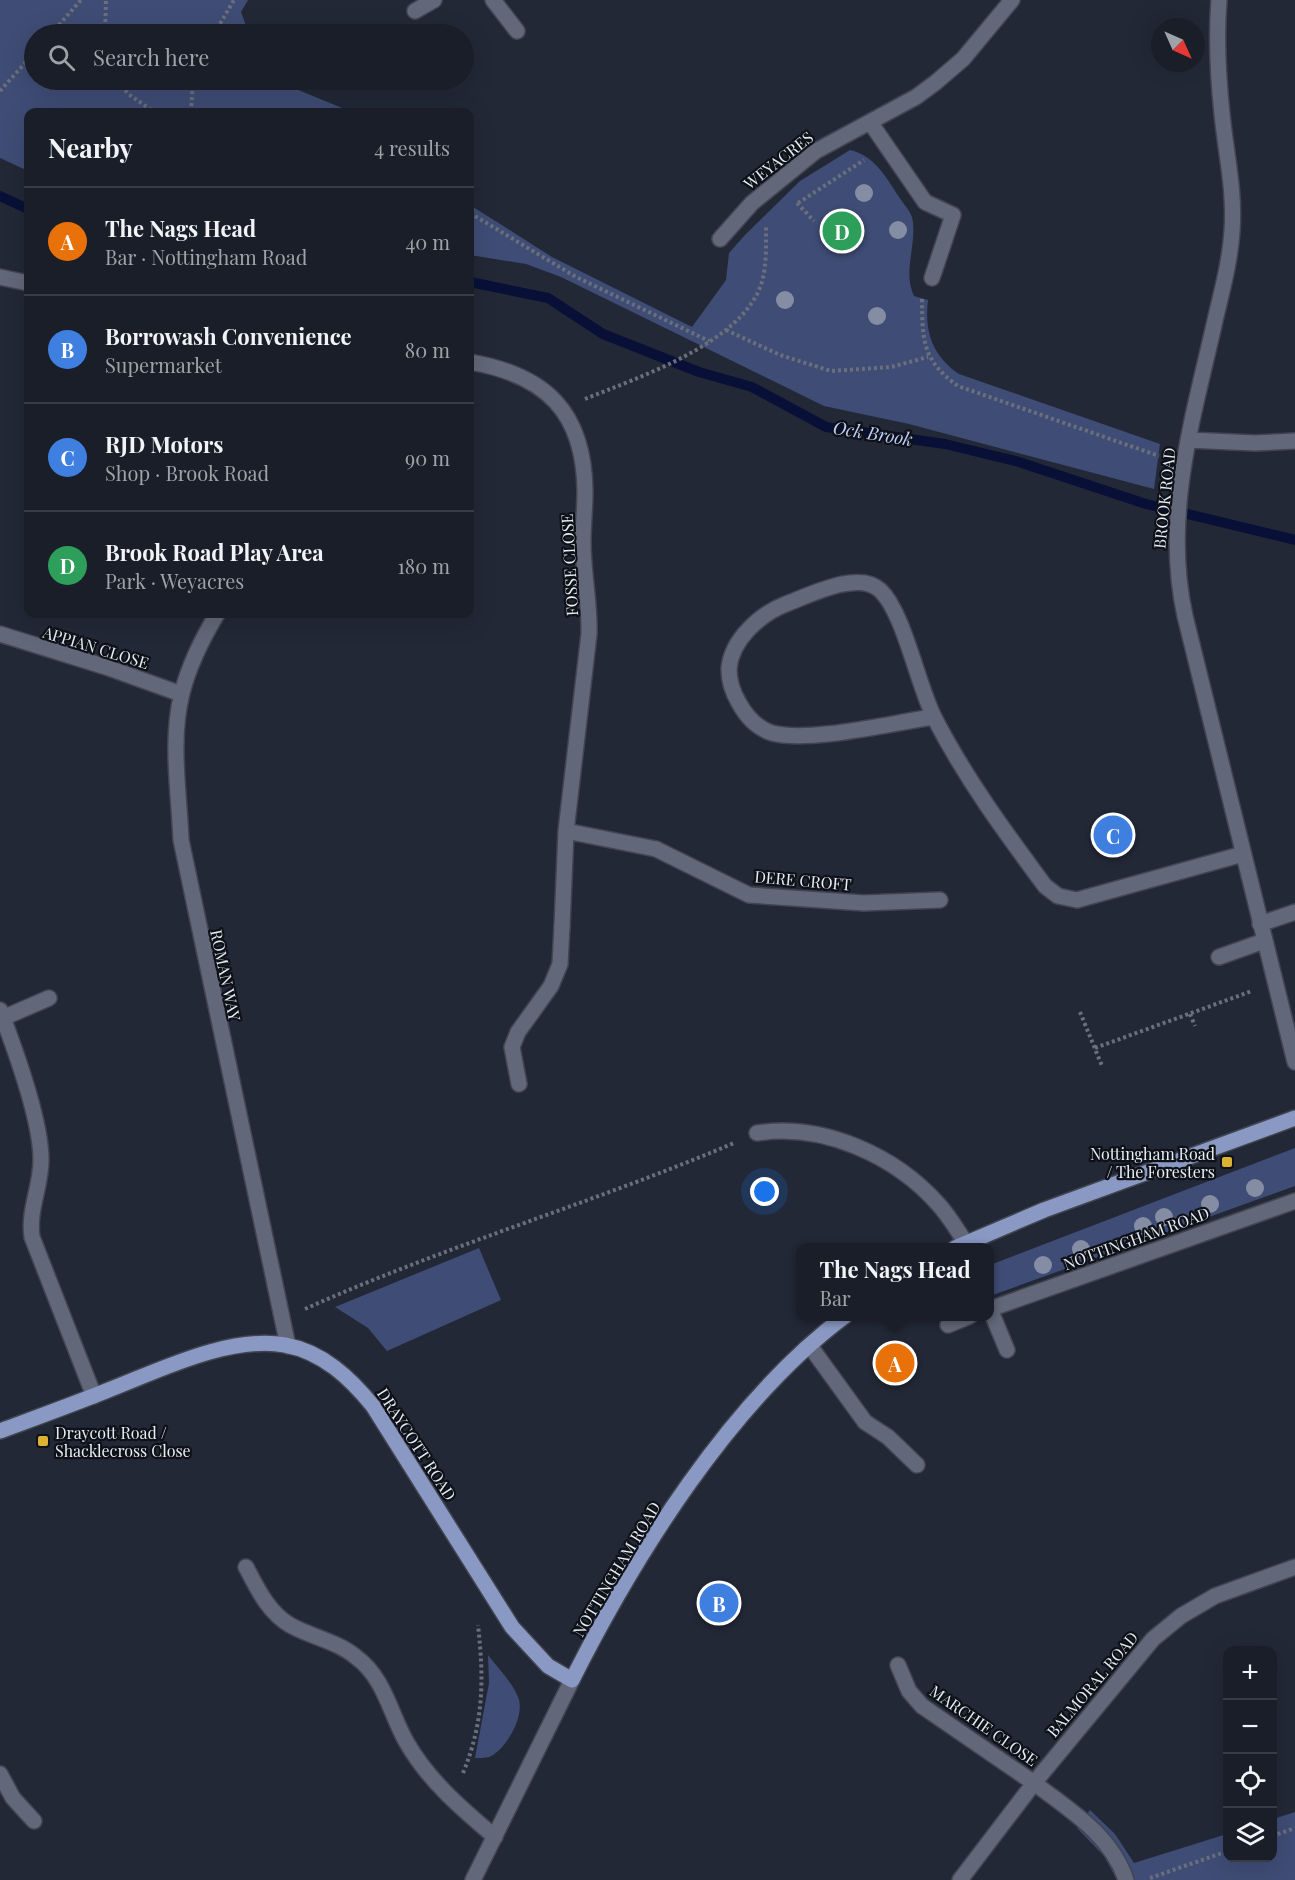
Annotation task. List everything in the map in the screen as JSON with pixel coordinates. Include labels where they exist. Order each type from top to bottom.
[{"type":"main road","points":[[965,1243],[1044,1210],[1295,1118]]},
{"type":"main road","name":"NOTTINGHAM ROAD","points":[[572,1680],[609,1609],[651,1540],[701,1470],[751,1405],[810,1346],[840,1321]]},
{"type":"main road","name":"DRAYCOTT ROAD","points":[[0,1431],[188,1359],[257,1344],[288,1346],[308,1352],[331,1364],[360,1390],[373,1406],[512,1627],[548,1666],[572,1680]]},
{"type":"street","points":[[415,11],[434,0]]},
{"type":"street","points":[[493,0],[517,31]]},
{"type":"street","name":"BROOK ROAD","points":[[1219,0],[1217,19],[1222,115],[1233,190],[1232,233],[1227,268],[1182,471],[1175,536],[1179,587],[1295,1062]]},
{"type":"street","name":"WEYACRES","points":[[720,240],[766,190],[816,151],[916,97],[935,83],[963,59],[1005,2]]},
{"type":"street","points":[[870,122],[926,202],[953,215],[932,278]]},
{"type":"street","points":[[0,278],[24,282]]},
{"type":"street","name":"FOSSE CLOSE","points":[[474,364],[501,368],[524,377],[549,394],[562,408],[578,437],[583,460],[583,544],[590,609],[589,634],[566,831]]},
{"type":"street","points":[[1188,440],[1256,443],[1295,441]]},
{"type":"street","points":[[933,717],[797,737],[769,732],[747,717],[732,692],[729,672],[731,654],[748,630],[780,606],[836,585],[862,582],[880,590],[895,611],[933,717],[959,763],[997,822],[1045,886],[1058,896],[1077,900],[1243,854]]},
{"type":"street","name":"ROMAN WAY","points":[[215,618],[201,640],[181,694],[178,715],[177,778],[186,874],[288,1346]]},
{"type":"street","name":"APPIAN CLOSE","points":[[0,634],[109,668],[181,694]]},
{"type":"street","points":[[519,1084],[512,1047],[518,1032],[551,986],[560,964],[566,831]]},
{"type":"street","name":"DERE CROFT","points":[[566,831],[656,849],[748,895],[864,903],[940,900]]},
{"type":"street","points":[[1260,924],[1295,912]]},
{"type":"street","points":[[1219,957],[1264,941]]},
{"type":"street","points":[[49,998],[2,1014],[33,1112],[41,1157],[41,1176],[31,1210],[32,1237],[94,1396]]},
{"type":"street","points":[[757,1133],[776,1130],[824,1135],[876,1157],[899,1170],[939,1204],[959,1243]]},
{"type":"street","name":"NOTTINGHAM ROAD","points":[[994,1309],[1295,1201]]},
{"type":"street","name":"NOTTINGHAM ROAD","points":[[994,1319],[1007,1350]]},
{"type":"street","points":[[948,1325],[959,1321]]},
{"type":"street","points":[[810,1346],[865,1422],[888,1437],[917,1465]]},
{"type":"street","points":[[246,1567],[273,1612],[289,1624],[357,1657],[375,1677],[391,1703],[407,1744],[453,1799],[495,1837]]},
{"type":"street","name":"BALMORAL ROAD","points":[[960,1880],[1129,1664],[1153,1639],[1180,1616],[1215,1596],[1295,1567]]},
{"type":"street","name":"MARCHIE CLOSE","points":[[898,1665],[909,1691],[922,1706],[1034,1783],[1099,1835],[1113,1851],[1126,1880]]},
{"type":"street","name":"NOTTINGHAM ROAD","points":[[473,1880],[572,1680]]},
{"type":"street","points":[[0,1774],[13,1798],[34,1821]]},
{"type":"path","points":[[60,24],[81,0]]},
{"type":"path","points":[[105,24],[106,0]]},
{"type":"path","points":[[220,24],[234,0]]},
{"type":"path","points":[[0,91],[24,64]]},
{"type":"path","points":[[125,90],[148,108]]},
{"type":"path","points":[[191,108],[192,90]]},
{"type":"path","points":[[786,209],[886,146]]},
{"type":"path","points":[[562,408],[696,350],[726,330],[755,297],[761,283],[766,252],[766,190]]},
{"type":"path","points":[[797,203],[814,221]]},
{"type":"path","points":[[474,215],[576,277],[710,341]]},
{"type":"path","points":[[932,278],[922,293],[922,330],[928,357],[942,374],[958,386],[1182,471]]},
{"type":"path","points":[[726,330],[780,355],[831,371],[891,367],[928,357]]},
{"type":"path","points":[[1095,1048],[1275,983]]},
{"type":"path","points":[[1080,1012],[1102,1066]]},
{"type":"path","points":[[1190,1014],[1195,1026]]},
{"type":"path","points":[[282,1320],[380,1275],[668,1172],[757,1133]]},
{"type":"path","points":[[453,1799],[469,1760],[479,1718],[483,1681],[478,1621]]},
{"type":"path","points":[[1277,1834],[1295,1828]]},
{"type":"path","points":[[1143,1880],[1223,1852]]},
{"type":"shaded area","points":[[0,0],[248,0],[241,12],[245,24],[24,24],[24,90],[298,90],[342,108],[24,108],[24,169],[0,158]]},
{"type":"shaded area","points":[[850,150],[873,162],[912,217],[913,237],[909,277],[914,296],[928,300],[929,333],[943,359],[959,374],[1160,444],[1154,489],[909,424],[824,406],[561,277],[526,264],[474,256],[474,208],[552,257],[692,327],[726,280],[729,253],[800,181]]},
{"type":"shaded area","points":[[1295,1148],[1295,1186],[994,1295],[994,1263]]},
{"type":"shaded area","points":[[479,1248],[501,1300],[387,1351],[368,1328],[335,1307]]},
{"type":"shaded area","points":[[488,1655],[515,1691],[520,1704],[519,1713],[513,1731],[502,1747],[489,1757],[475,1758],[489,1683]]},
{"type":"shaded area","points":[[1090,1810],[1115,1834],[1134,1863],[1223,1835],[1223,1862],[1277,1862],[1277,1818],[1295,1812],[1295,1880],[1117,1880],[1104,1856],[1077,1828]]},
{"type":"waterway","name":"Ock Brook","points":[[0,196],[24,207]]},
{"type":"waterway","name":"Ock Brook","points":[[474,283],[548,298],[603,334],[699,372],[752,387],[826,427],[945,444],[1019,462],[1146,504],[1295,540]]},
{"type":"place","name":"Brook Road Play Area","points":[[842,231]]},
{"type":"place","name":"RJD Motors","points":[[1113,835]]},
{"type":"place","name":"Nottingham Road / The Foresters","points":[[1227,1162]]},
{"type":"place","name":"The Nags Head","points":[[895,1363]]},
{"type":"place","name":"Draycott Road / Shacklecross Close","points":[[43,1441]]},
{"type":"place","name":"Borrowash Convenience","points":[[719,1603]]}]
